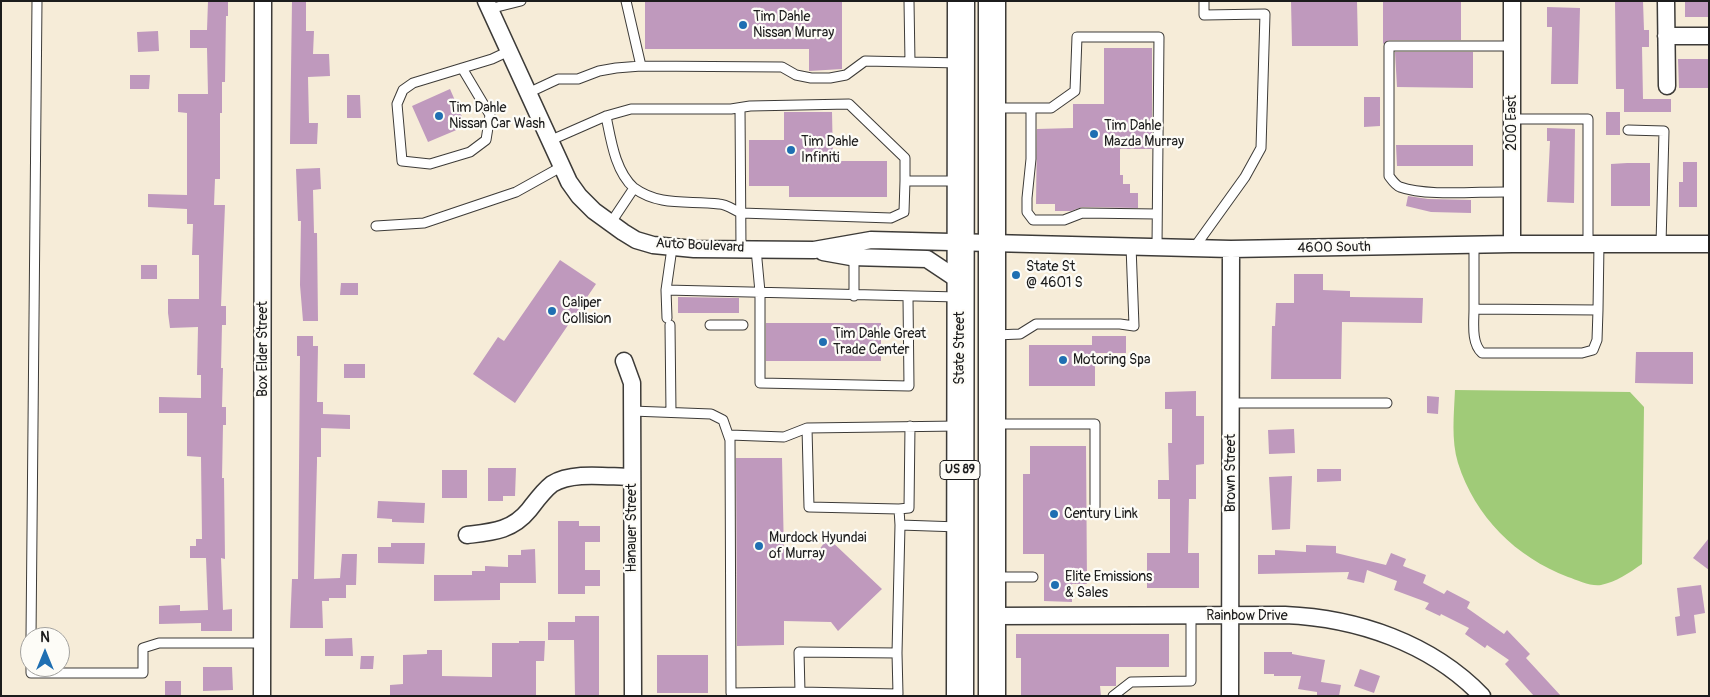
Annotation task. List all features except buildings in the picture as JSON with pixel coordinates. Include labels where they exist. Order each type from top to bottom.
[{"type":"main road","name":"State Street","points":[[960,696],[959,181],[961,1]]},
{"type":"main road","name":"US 89","points":[[992,1],[992,696]]},
{"type":"street","name":"Box Elder Street","points":[[262,696],[263,1]]},
{"type":"street","name":"200 East","points":[[1512,1],[1512,244]]},
{"type":"street","points":[[1666,1],[1666,86]]},
{"type":"street","name":"Auto Boulevard","points":[[488,5],[561,167],[579,196],[610,224],[636,240],[672,248],[814,250],[854,257],[927,259],[960,289]]},
{"type":"street","points":[[1666,36],[1709,36]]},
{"type":"street","name":"Auto Boulevard","points":[[814,250],[871,240],[939,241],[960,244]]},
{"type":"street","name":"4600 South","points":[[960,244],[1157,246],[1231,250],[1512,244],[1709,244]]},
{"type":"street","name":"Brown Street","points":[[1230,696],[1231,250]]},
{"type":"street","name":"Hanauer Street","points":[[624,361],[632,383],[632,696]]},
{"type":"street","points":[[467,535],[502,530],[516,524],[546,490],[560,481],[579,477],[632,477]]},
{"type":"street","name":"Rainbow Drive","points":[[992,616],[1285,615],[1321,618],[1380,632],[1421,651],[1440,663],[1482,696]]},
{"type":"lane","points":[[31,627],[37,1]]},
{"type":"lane","points":[[488,5],[521,1]]},
{"type":"lane","points":[[626,1],[641,66]]},
{"type":"lane","points":[[909,1],[910,62]]},
{"type":"lane","points":[[1194,248],[1245,177],[1261,148],[1265,14],[1204,15],[1204,1]]},
{"type":"lane","points":[[992,108],[1050,108],[1076,91],[1077,37],[1159,37],[1157,246]]},
{"type":"lane","points":[[1512,46],[1389,46],[1390,176],[1394,182],[1398,186],[1427,191],[1512,192]]},
{"type":"lane","points":[[462,68],[490,115],[486,140],[470,152],[430,164],[402,161],[397,104],[403,90],[413,82],[462,68],[509,51]]},
{"type":"lane","points":[[528,93],[558,79],[578,79],[599,71],[641,66],[782,67],[803,76],[830,78],[846,75],[865,61],[961,63]]},
{"type":"lane","points":[[549,141],[606,116],[631,109],[849,104],[905,158],[906,208],[904,212],[896,217],[803,217],[741,213],[721,204],[681,203],[642,194],[626,180],[614,151],[606,116]]},
{"type":"lane","points":[[740,108],[741,213],[760,292],[760,384],[909,386],[908,298]]},
{"type":"lane","points":[[1031,109],[1031,160],[1027,212],[1033,220],[1064,220],[1082,213],[1157,214]]},
{"type":"lane","points":[[1474,245],[1475,339],[1477,348],[1482,353],[1582,353],[1593,350],[1596,340],[1598,310],[1593,244],[1588,119],[1512,119]]},
{"type":"lane","points":[[1628,130],[1664,131],[1661,244]]},
{"type":"lane","points":[[376,226],[424,223],[516,192],[561,167]]},
{"type":"lane","points":[[905,181],[959,181]]},
{"type":"lane","points":[[610,224],[634,188]]},
{"type":"lane","points":[[992,335],[1020,334],[1036,324],[1120,324],[1134,326],[1131,246]]},
{"type":"lane","points":[[671,412],[669,321],[666,290],[672,248]]},
{"type":"lane","points":[[854,257],[854,296]]},
{"type":"lane","points":[[666,290],[908,298],[960,289]]},
{"type":"lane","points":[[1474,309],[1598,310]]},
{"type":"lane","points":[[710,325],[743,325]]},
{"type":"lane","points":[[1231,403],[1387,403]]},
{"type":"lane","points":[[632,412],[710,414],[723,420],[730,434],[731,693],[898,694],[899,509]]},
{"type":"lane","points":[[992,424],[1095,424],[1095,511]]},
{"type":"lane","points":[[807,428],[809,506],[899,509],[910,508],[910,426]]},
{"type":"lane","points":[[730,434],[784,437],[807,428],[960,426]]},
{"type":"lane","points":[[900,525],[960,527]]},
{"type":"lane","points":[[992,577],[1033,577]]},
{"type":"lane","points":[[1113,696],[1131,682],[1191,681],[1191,616]]},
{"type":"lane","points":[[70,673],[143,673],[143,648],[159,643],[263,643]]},
{"type":"lane","points":[[800,694],[799,652],[897,653]]},
{"type":"green space","points":[[1455,390],[1630,392],[1644,407],[1642,564],[1612,582],[1601,585],[1589,584],[1549,569],[1531,558],[1500,533],[1475,501],[1465,483],[1458,463],[1454,436]]},
{"type":"place","name":"Tim Dahle Nissan Murray","points":[[743,25]]},
{"type":"place","name":"Tim Dahle Nissan Car Wash","points":[[439,116]]},
{"type":"place","name":"Tim Dahle Mazda Murray","points":[[1094,134]]},
{"type":"place","name":"Tim Dahle Infiniti","points":[[791,150]]},
{"type":"place","name":"State St @ 4601 S","points":[[1016,275]]},
{"type":"place","name":"Caliper Collision","points":[[552,311]]},
{"type":"place","name":"Tim Dahle Great Trade Center","points":[[823,342]]},
{"type":"place","name":"Motoring Spa","points":[[1063,360]]},
{"type":"place","name":"Century Link","points":[[1054,514]]},
{"type":"place","name":"Murdock Hyundai of Murray","points":[[759,546]]},
{"type":"place","name":"Elite Emissions & Sales","points":[[1055,585]]}]
